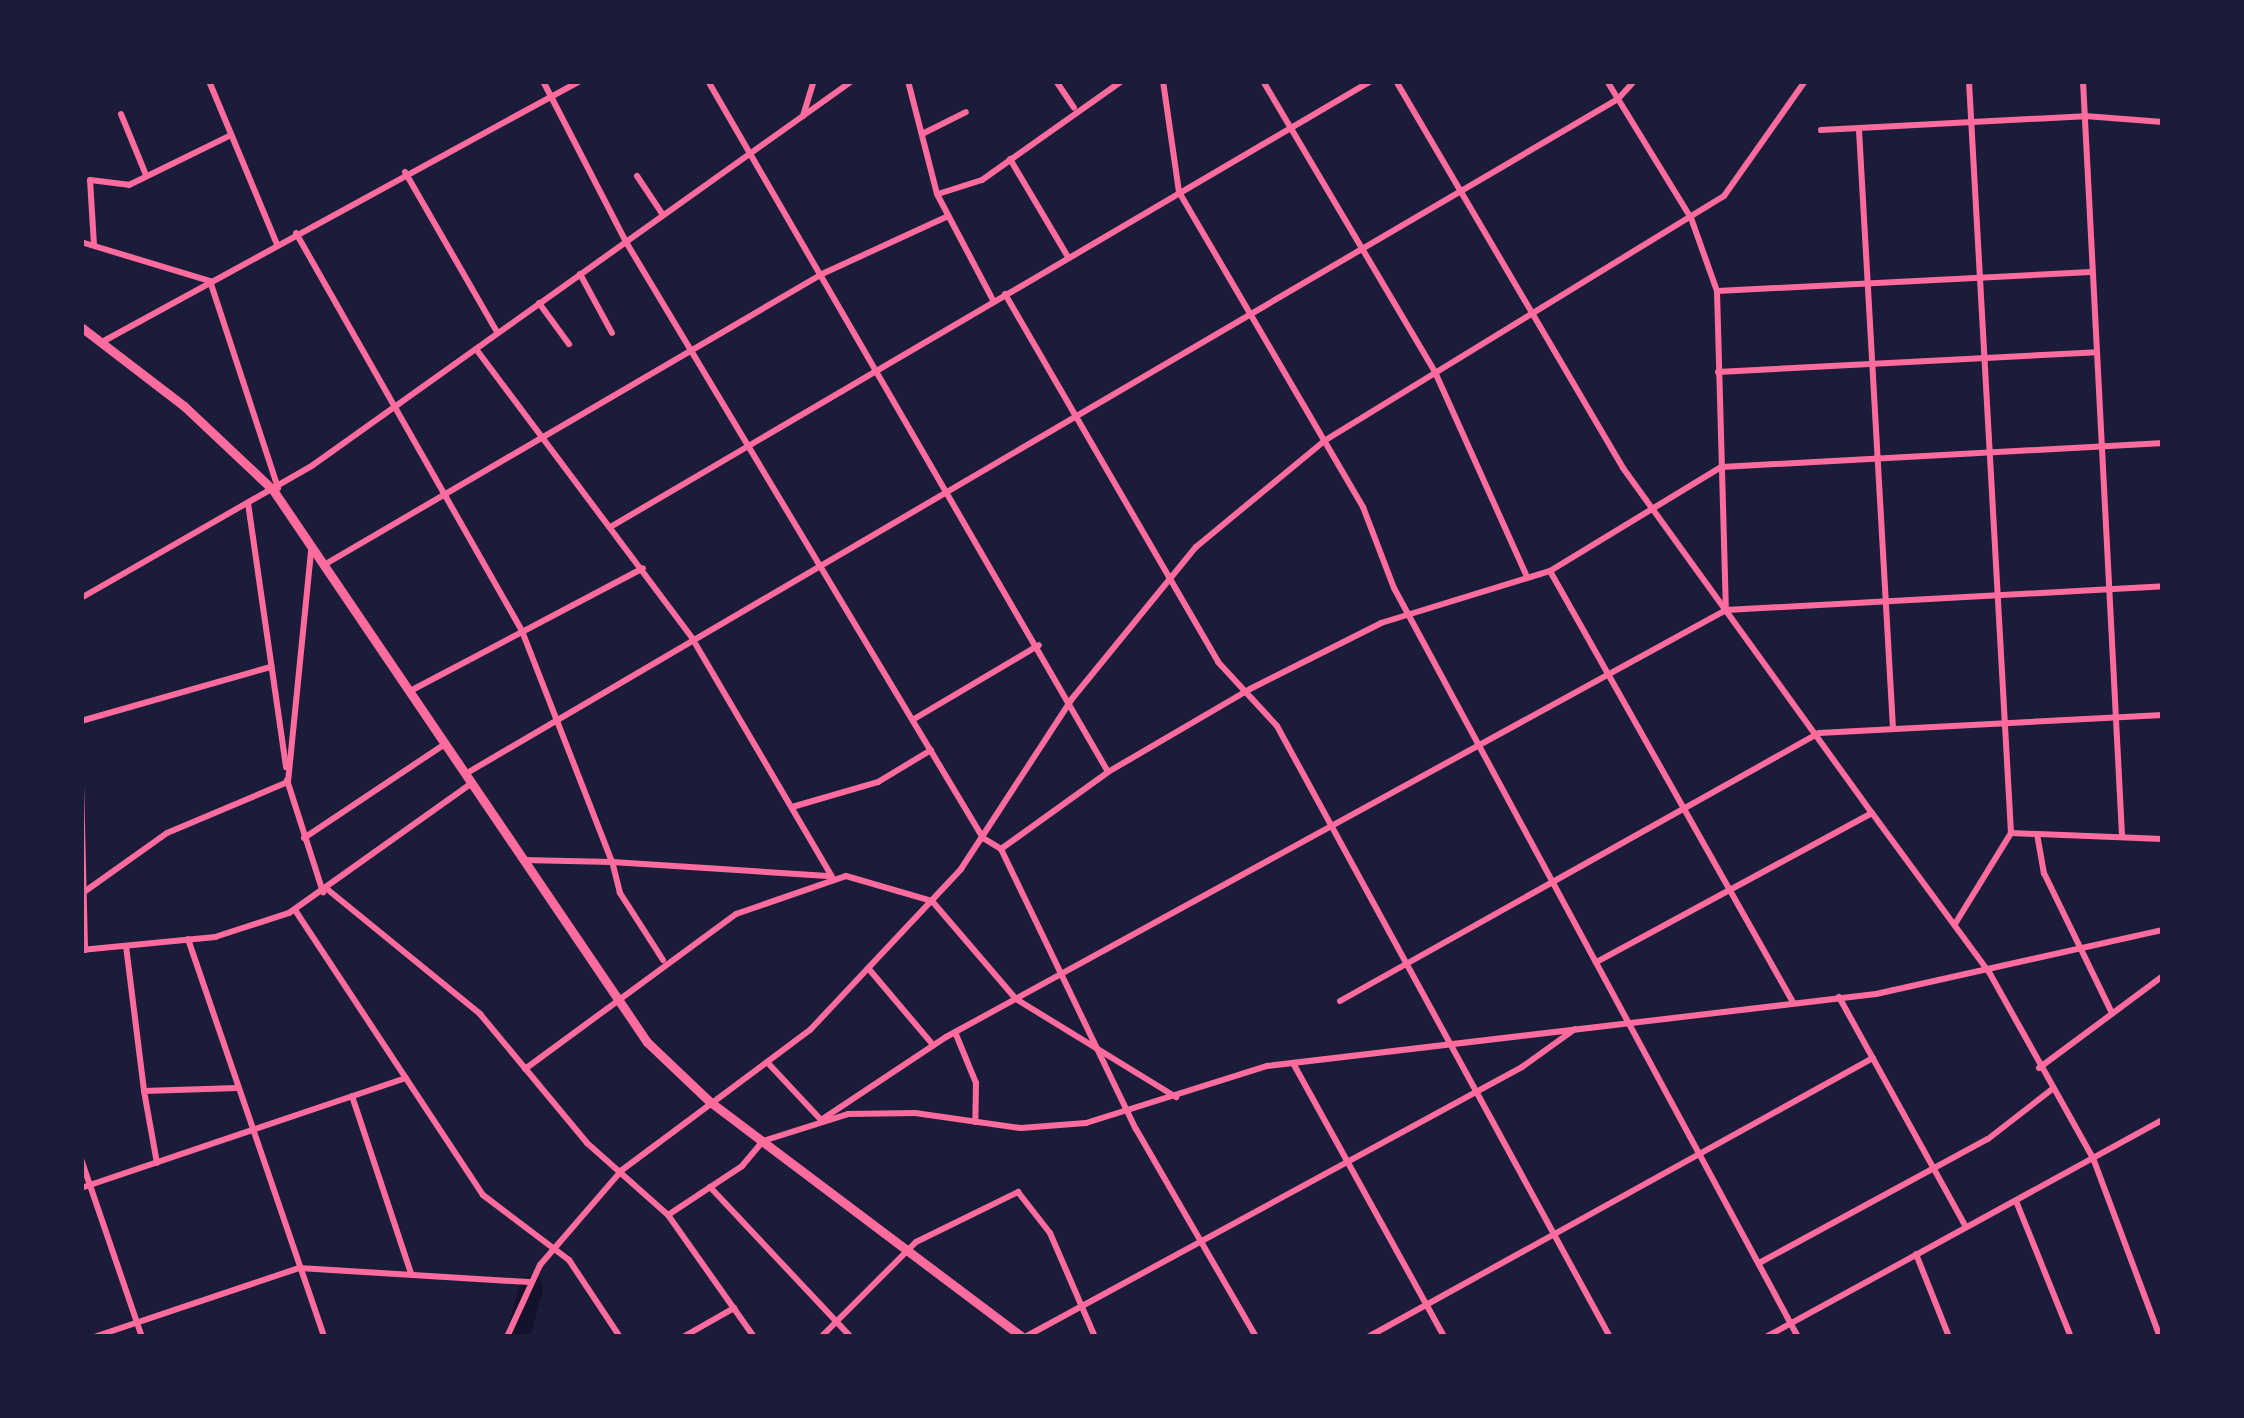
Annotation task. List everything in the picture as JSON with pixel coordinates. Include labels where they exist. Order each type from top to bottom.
[{"type":"main road","points":[[81,327],[276,489],[613,1002],[709,1101],[1023,1337]]},
{"type":"street","points":[[208,81],[277,244]]},
{"type":"street","points":[[543,81],[626,242],[751,442],[983,838],[1000,849],[1129,1113],[1256,1337]]},
{"type":"street","points":[[102,342],[405,172],[580,81]]},
{"type":"street","points":[[708,81],[1071,700],[1108,772]]},
{"type":"street","points":[[802,116],[814,81]]},
{"type":"street","points":[[81,598],[276,489],[851,81]]},
{"type":"street","points":[[908,81],[937,194],[994,302]]},
{"type":"street","points":[[1056,81],[1075,108]]},
{"type":"street","points":[[937,194],[982,180],[1075,108],[1122,81]]},
{"type":"street","points":[[1163,81],[1179,193],[1363,507],[1407,613],[1798,1337]]},
{"type":"street","points":[[1263,81],[1436,371],[1527,577]]},
{"type":"street","points":[[612,526],[1371,81]]},
{"type":"street","points":[[1396,81],[1652,508],[1989,972],[2093,1158],[2160,1337]]},
{"type":"street","points":[[1607,81],[1690,218],[1717,291],[1726,610]]},
{"type":"street","points":[[81,784],[83,950],[188,939],[295,910],[469,778],[558,718],[1618,99],[1634,81]]},
{"type":"street","points":[[507,1337],[529,1282],[622,1170],[810,1030],[932,901],[983,838],[1071,700],[1171,577],[1232,513],[1324,441],[1724,196],[1805,81]]},
{"type":"street","points":[[1955,924],[2011,833],[1994,598],[1969,81]]},
{"type":"street","points":[[2083,81],[2122,836]]},
{"type":"street","points":[[922,134],[966,112]]},
{"type":"street","points":[[121,114],[146,175]]},
{"type":"street","points":[[1820,130],[2085,116],[2163,122]]},
{"type":"street","points":[[1859,130],[1872,283],[1893,729]]},
{"type":"street","points":[[94,245],[90,180],[129,185],[231,135]]},
{"type":"street","points":[[1010,159],[1068,256]]},
{"type":"street","points":[[405,172],[497,332]]},
{"type":"street","points":[[637,176],[663,215]]},
{"type":"street","points":[[328,562],[822,274],[947,216]]},
{"type":"street","points":[[296,233],[522,631],[613,862],[620,893],[664,962]]},
{"type":"street","points":[[81,242],[211,281]]},
{"type":"street","points":[[1717,291],[2092,272]]},
{"type":"street","points":[[580,274],[612,333]]},
{"type":"street","points":[[211,281],[276,489]]},
{"type":"street","points":[[1005,295],[1218,662],[1250,689],[1610,1337]]},
{"type":"street","points":[[539,303],[569,344]]},
{"type":"street","points":[[476,349],[692,638],[832,877]]},
{"type":"street","points":[[1718,372],[2096,352]]},
{"type":"street","points":[[1000,849],[1108,772],[1250,689],[1407,613],[1550,571],[1721,467],[2163,443]]},
{"type":"street","points":[[248,503],[288,782],[303,839],[325,890],[441,978],[587,1143],[668,1215],[754,1337]]},
{"type":"street","points":[[288,782],[312,541]]},
{"type":"street","points":[[412,690],[643,568]]},
{"type":"street","points":[[1550,571],[1793,1002]]},
{"type":"street","points":[[821,1120],[955,1032],[1726,610],[2163,586]]},
{"type":"street","points":[[914,719],[1039,645]]},
{"type":"street","points":[[81,721],[271,667]]},
{"type":"street","points":[[1340,1000],[1819,733],[2163,715]]},
{"type":"street","points":[[303,839],[445,743]]},
{"type":"street","points":[[791,807],[878,782],[931,750]]},
{"type":"street","points":[[84,892],[167,832],[288,782]]},
{"type":"street","points":[[1596,962],[1872,812]]},
{"type":"street","points":[[2011,833],[2163,839]]},
{"type":"street","points":[[2037,834],[2044,873],[2112,1013]]},
{"type":"street","points":[[522,860],[832,877],[932,901],[1016,999],[1100,1057],[1180,1098]]},
{"type":"street","points":[[524,1069],[664,962],[736,914],[832,877]]},
{"type":"street","points":[[295,910],[483,1195],[556,1247],[620,1337]]},
{"type":"street","points":[[668,1215],[710,1187],[763,1141],[821,1120],[879,1110],[1049,1128],[1129,1113],[1293,1063],[1839,998],[1989,972],[2163,930]]},
{"type":"street","points":[[188,939],[324,1337]]},
{"type":"street","points":[[126,946],[157,1163]]},
{"type":"street","points":[[868,968],[933,1045]]},
{"type":"street","points":[[2039,1068],[2163,976]]},
{"type":"street","points":[[1839,998],[1966,1227]]},
{"type":"street","points":[[1023,1337],[1477,1091],[1575,1029]]},
{"type":"street","points":[[955,1032],[976,1083],[975,1122]]},
{"type":"street","points":[[1368,1337],[1873,1058]]},
{"type":"street","points":[[766,1062],[821,1120]]},
{"type":"street","points":[[1293,1063],[1444,1337]]},
{"type":"street","points":[[81,1188],[406,1078]]},
{"type":"street","points":[[144,1091],[237,1088]]},
{"type":"street","points":[[1760,1262],[1988,1139],[2051,1090]]},
{"type":"street","points":[[352,1096],[411,1273]]},
{"type":"street","points":[[1766,1337],[2163,1120]]},
{"type":"street","points":[[81,1159],[142,1337]]},
{"type":"street","points":[[710,1187],[851,1337]]},
{"type":"street","points":[[821,1337],[908,1252],[1018,1192],[1049,1233],[1095,1337]]},
{"type":"street","points":[[2016,1201],[2071,1337]]},
{"type":"street","points":[[1916,1254],[1946,1336]]},
{"type":"street","points":[[94,1337],[299,1268],[529,1282]]},
{"type":"street","points":[[683,1337],[734,1308]]},
{"type":"waterway","points":[[518,1337],[531,1288]]}]
